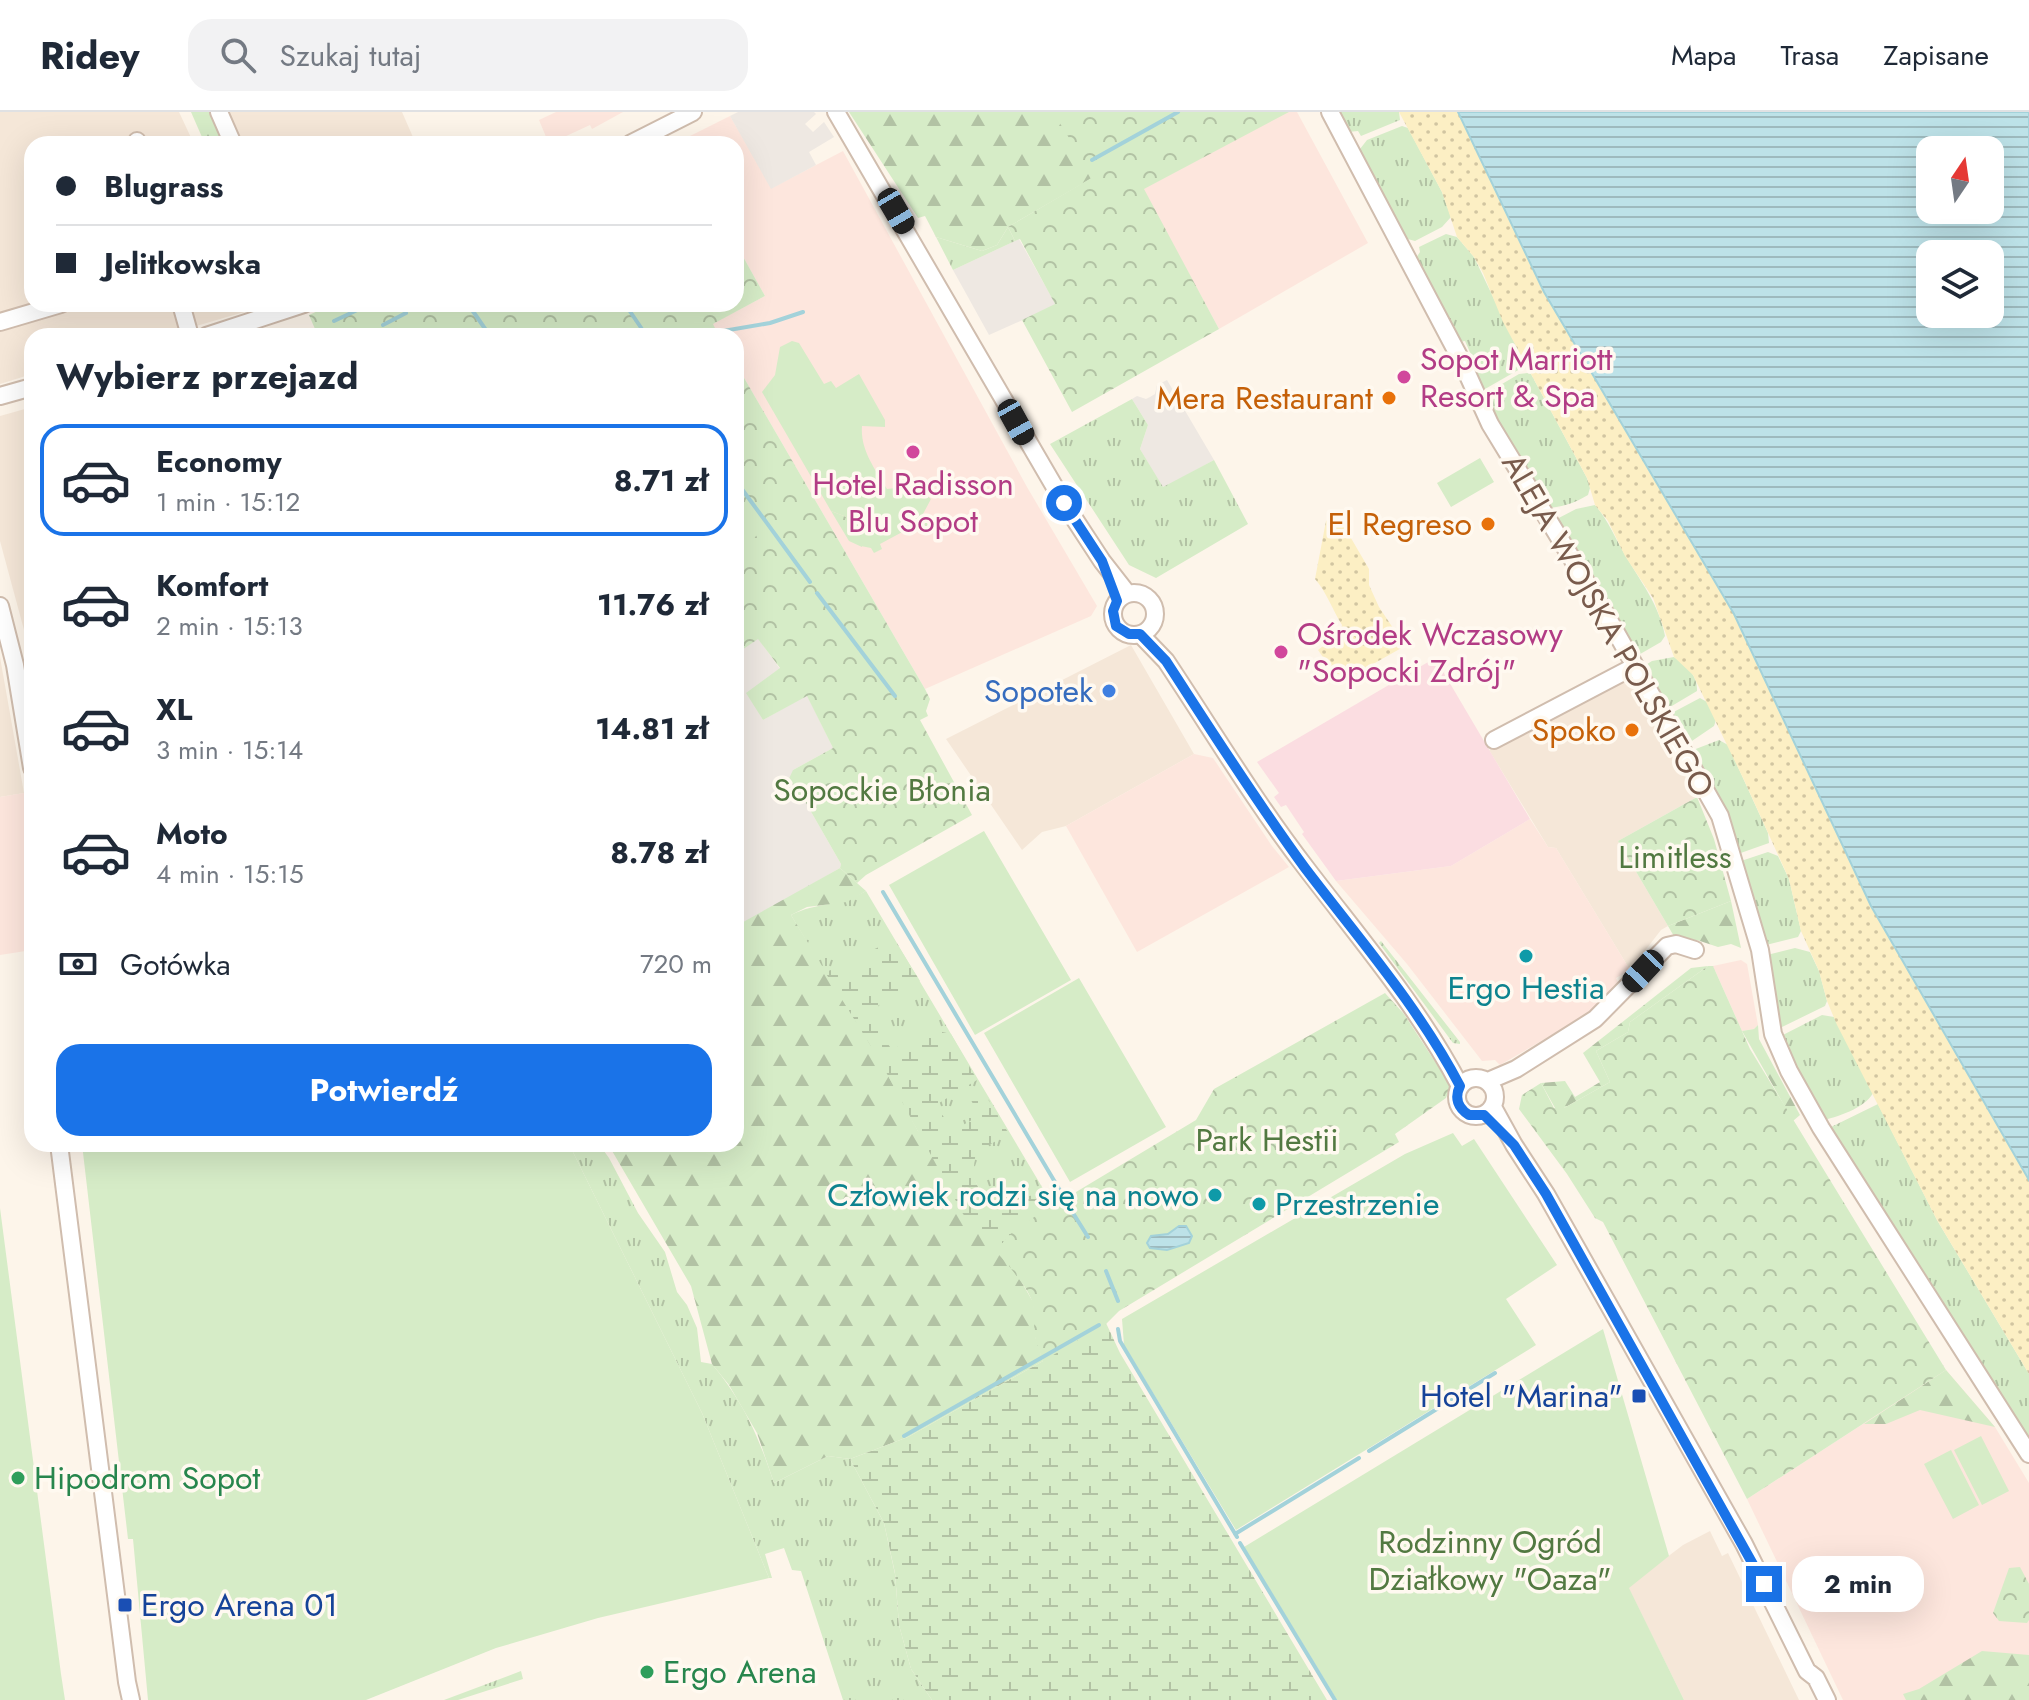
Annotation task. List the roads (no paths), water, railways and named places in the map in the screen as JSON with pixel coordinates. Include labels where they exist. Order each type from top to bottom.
[{"type":"street","points":[[219,112],[230,136]]},
{"type":"street","points":[[646,136],[693,112]]},
{"type":"street","name":"ALEJA WOJSKA POLSKIEGO","points":[[1330,112],[1461,360],[1490,424],[1691,761],[1725,830],[1760,950],[1773,1034],[1789,1071],[1821,1128],[2029,1454]]},
{"type":"street","points":[[836,113],[872,169],[1028,443],[1122,597]]},
{"type":"street","points":[[0,322],[34,312]]},
{"type":"street","points":[[230,328],[280,312]]},
{"type":"street","points":[[0,396],[24,389]]},
{"type":"street","points":[[1144,595],[1153,603],[1155,614],[1146,630],[1129,634],[1116,626],[1113,611],[1122,597],[1144,595]]},
{"type":"street","points":[[0,606],[24,706]]},
{"type":"street","points":[[1146,630],[1304,866],[1404,995],[1465,1082],[1490,1099],[1726,1513],[1807,1671],[1816,1678],[1827,1700]]},
{"type":"street","points":[[1494,740],[1635,666]]},
{"type":"street","points":[[1465,1082],[1457,1100],[1463,1111],[1476,1117],[1516,1069],[1595,1019],[1667,946],[1676,944],[1695,950]]},
{"type":"street","points":[[60,1152],[128,1696]]},
{"type":"street","points":[[1807,1671],[1807,1684],[1815,1700]]},
{"type":"water","points":[[1458,112],[2029,112],[2029,1180],[1871,906],[1734,614],[1544,292]]},
{"type":"water","points":[[1179,1226],[1186,1226],[1192,1236],[1189,1243],[1167,1250],[1150,1248],[1147,1243],[1151,1236],[1168,1234]]},
{"type":"waterway","points":[[1092,160],[1178,112]]},
{"type":"waterway","points":[[334,321],[353,312]]},
{"type":"waterway","points":[[474,312],[484,328]]},
{"type":"waterway","points":[[630,312],[641,328]]},
{"type":"waterway","points":[[741,328],[770,323],[803,312]]},
{"type":"waterway","points":[[383,325],[406,313]]},
{"type":"waterway","points":[[744,492],[810,582]]},
{"type":"waterway","points":[[817,593],[895,696]]},
{"type":"waterway","points":[[883,892],[1068,1204]]},
{"type":"waterway","points":[[1073,1213],[1088,1237]]},
{"type":"waterway","points":[[1106,1271],[1118,1301]]},
{"type":"waterway","points":[[904,1436],[1099,1325]]},
{"type":"waterway","points":[[1118,1329],[1120,1341],[1237,1537]]},
{"type":"waterway","points":[[1369,1451],[1495,1373]]},
{"type":"waterway","points":[[1235,1534],[1359,1458]]},
{"type":"waterway","points":[[1240,1543],[1335,1700]]},
{"type":"place","name":"Sopot Marriott Resort & Spa","points":[[1404,377]]},
{"type":"place","name":"Mera Restaurant","points":[[1389,398]]},
{"type":"place","name":"Hotel Radisson Blu Sopot","points":[[913,452]]},
{"type":"place","name":"El Regreso","points":[[1488,524]]},
{"type":"place","name":"Ośrodek Wczasowy \"Sopocki Zdrój\"","points":[[1281,652]]},
{"type":"place","name":"Sopotek","points":[[1109,691]]},
{"type":"place","name":"Spoko","points":[[1632,730]]},
{"type":"place","name":"Ergo Hestia","points":[[1526,956]]},
{"type":"place","name":"Człowiek rodzi się na nowo","points":[[1215,1195]]},
{"type":"place","name":"Przestrzenie","points":[[1259,1204]]},
{"type":"place","name":"Hotel \"Marina\"","points":[[1639,1396]]},
{"type":"place","name":"Hipodrom Sopot","points":[[18,1478]]},
{"type":"place","name":"Ergo Arena 01","points":[[125,1605]]},
{"type":"place","name":"Ergo Arena","points":[[647,1672]]},
{"type":"park label","name":"Sopockie Błonia","points":[[882,790]]},
{"type":"park label","name":"Limitless","points":[[1675,857]]},
{"type":"park label","name":"Park Hestii","points":[[1267,1140]]},
{"type":"park label","name":"Rodzinny Ogród Działkowy \"Oaza\"","points":[[1490,1560]]}]
